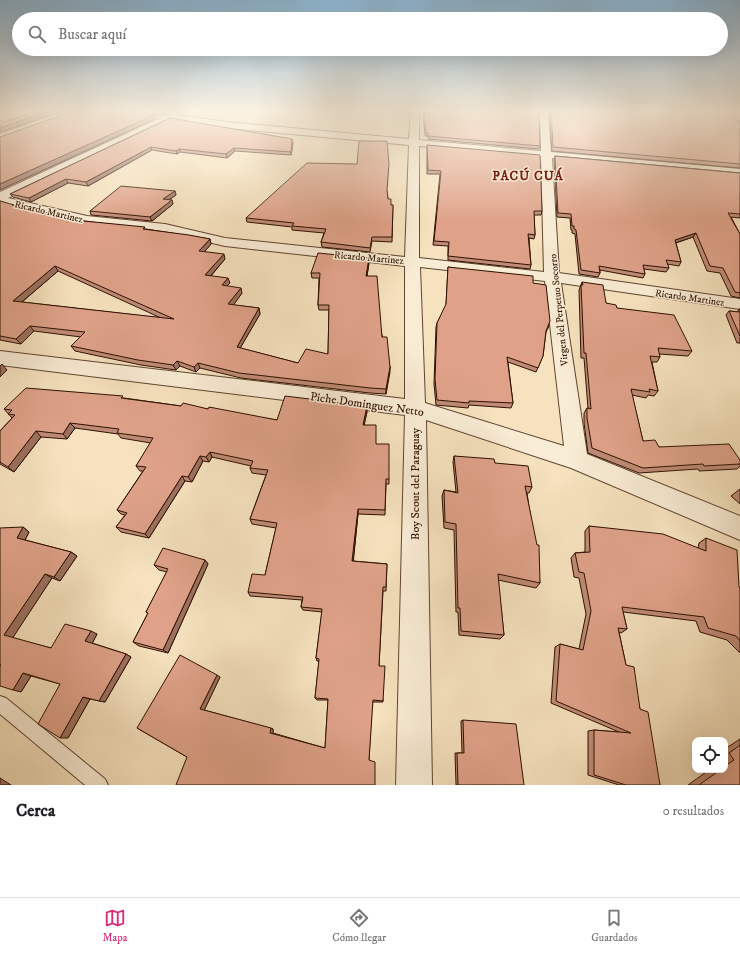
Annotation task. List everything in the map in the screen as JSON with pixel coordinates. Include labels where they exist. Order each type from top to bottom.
[{"type":"street","points":[[0,197],[104,148]]},
{"type":"street","name":"Boy Scout del Paraguay","points":[[414,148],[412,261],[415,408],[414,785]]},
{"type":"street","points":[[472,148],[740,172]]},
{"type":"street","name":"Virgen del Perpetuo Socorro","points":[[546,148],[552,277],[577,460]]},
{"type":"street","name":"Ricardo Martinez","points":[[0,200],[87,220],[165,228],[225,242],[552,277],[740,304]]},
{"type":"street","name":"Piche Dominguez Netto","points":[[0,358],[415,408],[577,460],[740,528]]},
{"type":"lane","points":[[0,704],[99,785]]},
{"type":"building","points":[[0,148],[81,148],[0,184]]},
{"type":"building","points":[[108,148],[150,148],[86,182],[66,179],[29,198],[10,194]]},
{"type":"building","points":[[155,148],[291,148],[291,152],[234,148],[226,154],[179,149],[176,151]]},
{"type":"building","points":[[358,148],[388,148],[389,164],[387,190],[388,199],[391,199],[391,205],[393,205],[392,237],[372,237],[370,248],[321,242],[326,229],[292,226],[294,223],[246,218],[307,163],[357,164]]},
{"type":"building","points":[[427,148],[457,148],[540,155],[542,211],[534,211],[535,235],[528,234],[531,265],[448,256],[449,242],[434,241],[441,171],[428,170]]},
{"type":"building","points":[[560,148],[740,148],[740,164]]},
{"type":"building","points":[[555,156],[740,173],[740,214],[728,213],[740,234],[740,293],[735,292],[723,268],[710,266],[696,233],[675,240],[681,262],[666,260],[669,268],[643,265],[645,274],[599,266],[600,273],[581,270],[576,230],[574,229],[574,226],[572,226],[571,214],[558,213]]},
{"type":"building","points":[[121,186],[175,191],[163,199],[172,200],[150,217],[90,211]]},
{"type":"building","points":[[0,201],[84,221],[145,227],[143,229],[210,239],[199,251],[224,254],[205,275],[228,278],[222,285],[241,288],[228,304],[259,308],[237,347],[298,363],[306,349],[328,354],[329,305],[318,305],[320,273],[311,273],[318,253],[369,258],[366,276],[377,276],[382,337],[387,337],[390,367],[386,389],[370,388],[239,373],[198,363],[194,367],[177,361],[173,365],[138,360],[71,346],[85,332],[30,326],[16,339],[0,336]],"holes":[[[55,266],[174,319],[13,301]]]},
{"type":"building","points":[[448,267],[533,276],[533,283],[546,285],[550,321],[546,331],[543,356],[538,368],[507,357],[513,403],[469,401],[469,403],[437,400],[435,379],[437,323],[446,304]]},
{"type":"building","points":[[582,282],[603,285],[606,303],[616,305],[617,308],[674,315],[692,351],[658,348],[660,357],[650,356],[658,391],[649,389],[650,392],[631,389],[643,441],[655,440],[659,447],[729,444],[740,460],[740,464],[704,466],[703,464],[643,468],[592,448],[587,418],[587,408],[591,409],[586,353],[584,353]]},
{"type":"building","points":[[729,311],[740,312],[740,336]]},
{"type":"building","points":[[26,388],[123,396],[121,398],[181,406],[183,403],[208,409],[209,407],[277,420],[285,396],[367,406],[363,425],[376,425],[376,444],[389,444],[389,479],[386,479],[385,510],[358,509],[352,561],[387,564],[386,587],[383,587],[379,666],[385,666],[383,701],[373,700],[369,760],[375,762],[375,785],[176,785],[187,757],[137,728],[180,655],[217,675],[200,709],[271,728],[270,733],[325,748],[328,699],[315,698],[319,659],[316,658],[322,609],[301,607],[303,597],[248,592],[252,574],[265,575],[277,523],[250,519],[268,470],[250,468],[253,461],[210,452],[206,457],[200,456],[188,477],[182,476],[145,534],[116,527],[127,513],[117,510],[146,467],[136,466],[153,438],[117,433],[119,429],[70,423],[63,434],[36,431],[8,467],[0,462],[0,431],[15,415],[8,414],[12,410],[4,409]]},
{"type":"building","points":[[454,456],[494,459],[495,463],[528,466],[532,487],[525,486],[537,545],[539,545],[540,583],[498,574],[504,635],[461,631],[460,608],[458,608],[456,524],[445,522],[444,490],[458,493]]},
{"type":"building","points":[[589,526],[663,534],[706,551],[706,538],[737,550],[740,588],[740,641],[736,636],[708,628],[704,617],[622,607],[627,629],[618,628],[626,665],[634,667],[640,709],[648,712],[660,785],[626,785],[594,775],[594,730],[631,733],[556,701],[560,644],[583,650],[591,611],[584,573],[579,572],[575,553],[590,552]]},
{"type":"building","points":[[23,527],[17,538],[71,552],[54,577],[45,574],[4,635],[51,648],[65,624],[91,631],[85,641],[126,654],[99,701],[83,697],[60,738],[38,724],[60,684],[23,673],[13,690],[0,686],[0,528]]},
{"type":"building","points":[[163,548],[205,560],[163,650],[133,642],[148,613],[146,612],[168,569],[154,565]]},
{"type":"building","points":[[463,720],[516,724],[524,785],[458,785],[457,753],[464,753]]},
{"type":"building","points":[[740,745],[740,785],[699,785],[716,773],[728,773],[728,764],[734,760],[729,753]]},
{"type":"district","name":"PACÚ CUÁ","points":[[528,175]]}]
